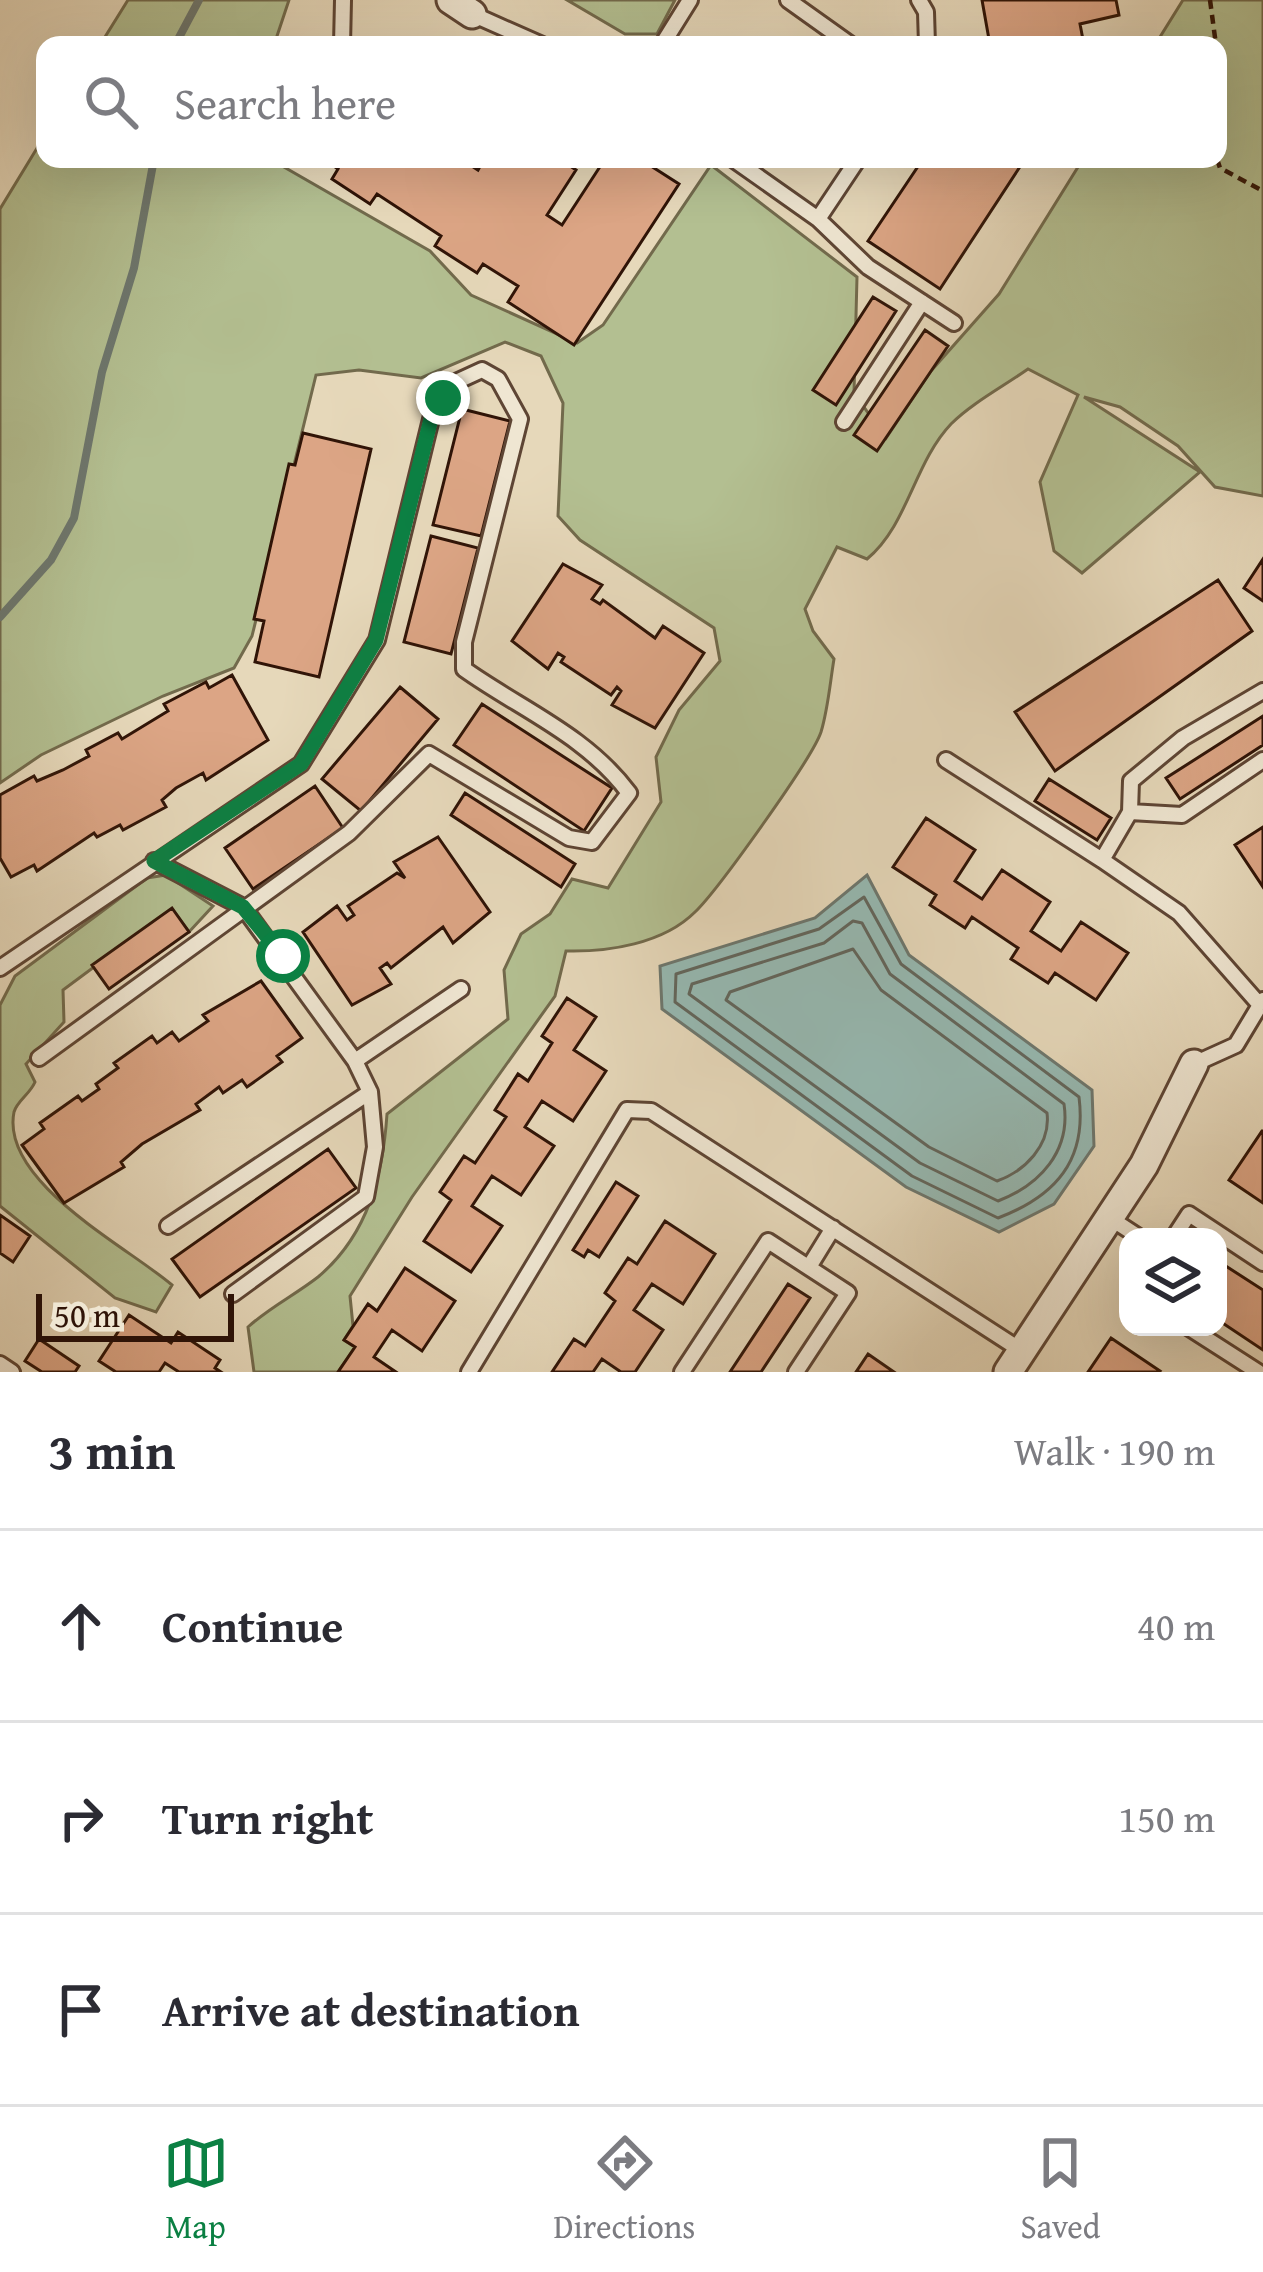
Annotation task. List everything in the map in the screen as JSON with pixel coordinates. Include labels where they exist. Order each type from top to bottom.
[{"type":"street","points":[[1015,1361],[1144,1166],[1193,1064]]},
{"type":"lane","points":[[342,36],[343,0]]},
{"type":"lane","points":[[668,36],[690,0]]},
{"type":"lane","points":[[788,0],[838,36]]},
{"type":"lane","points":[[919,0],[926,12],[927,36]]},
{"type":"lane","points":[[461,7],[523,36]]},
{"type":"lane","points":[[746,168],[818,219],[868,267],[954,323]]},
{"type":"lane","points":[[818,219],[852,168]]},
{"type":"lane","points":[[844,422],[922,302]]},
{"type":"lane","points":[[0,968],[301,764],[376,640],[432,415],[458,381],[482,370],[498,379],[520,419],[464,643],[464,668],[514,706],[571,736],[629,793],[592,842],[568,838],[429,754],[349,833],[39,1058]]},
{"type":"lane","points":[[1102,860],[1130,812],[1131,781],[1183,738],[1263,691]]},
{"type":"lane","points":[[946,760],[1179,913],[1261,1002],[1236,1046],[1193,1064]]},
{"type":"lane","points":[[1130,812],[1182,815],[1263,760]]},
{"type":"lane","points":[[154,861],[243,907],[356,1061],[370,1092],[375,1147],[366,1197],[233,1294]]},
{"type":"lane","points":[[356,1061],[460,989]]},
{"type":"lane","points":[[168,1226],[370,1092]]},
{"type":"lane","points":[[469,1372],[627,1110],[651,1111],[832,1228],[1015,1361]]},
{"type":"lane","points":[[1180,1228],[1190,1214],[1211,1228]]},
{"type":"lane","points":[[1110,1218],[1125,1228]]},
{"type":"lane","points":[[809,1267],[832,1228]]},
{"type":"lane","points":[[1227,1239],[1263,1263]]},
{"type":"lane","points":[[682,1372],[768,1241],[848,1293],[796,1372]]},
{"type":"lane","points":[[1202,1336],[1258,1372]]},
{"type":"lane","points":[[0,1364],[11,1372]]},
{"type":"path","points":[[1210,0],[1215,36]]},
{"type":"path","points":[[1220,168],[1263,191]]},
{"type":"green space","points":[[128,0],[289,0],[277,36],[106,36]]},
{"type":"green space","points":[[567,0],[675,0],[657,34],[625,34]]},
{"type":"green space","points":[[1183,0],[1263,0],[1263,496],[1215,487],[1178,446],[1120,407],[1084,397],[1200,472],[1082,573],[1054,551],[1040,482],[1078,395],[1028,369],[959,416],[938,440],[881,545],[867,559],[837,547],[805,609],[813,631],[834,659],[821,732],[742,853],[695,912],[667,932],[617,948],[566,951],[555,996],[412,1197],[350,1296],[353,1326],[344,1340],[355,1347],[338,1372],[254,1372],[248,1327],[318,1277],[361,1223],[377,1181],[387,1114],[508,1019],[504,970],[521,934],[550,914],[572,879],[608,888],[661,802],[656,757],[679,710],[720,661],[714,628],[580,540],[558,516],[563,403],[541,356],[505,342],[421,378],[359,370],[316,375],[252,636],[234,668],[163,696],[41,755],[0,783],[0,209],[36,150],[36,168],[286,168],[430,251],[471,295],[577,343],[603,325],[709,168],[715,168],[857,277],[854,393],[886,438],[931,371],[999,294],[1077,168],[1227,168],[1227,36],[1161,36]]},
{"type":"green space","points":[[166,875],[213,906],[189,932],[172,909],[63,990],[64,1022],[26,1064],[35,1082],[14,1112],[15,1138],[46,1187],[172,1285],[156,1312],[115,1298],[0,1206],[0,1005],[15,976],[147,878]]},
{"type":"water","points":[[867,875],[909,955],[1092,1090],[1094,1146],[1054,1204],[999,1232],[906,1187],[662,1009],[660,966],[815,918]]},
{"type":"building","points":[[982,0],[1116,0],[1119,15],[1080,24],[1082,36],[988,36]]},
{"type":"building","points":[[573,168],[547,215],[562,225],[599,168],[654,168],[679,184],[574,345],[508,302],[518,286],[483,264],[477,273],[435,246],[441,236],[377,194],[370,204],[332,179],[338,169]]},
{"type":"building","points":[[917,168],[1019,168],[940,289],[868,241]]},
{"type":"building","points":[[873,297],[896,311],[836,405],[813,390]]},
{"type":"building","points":[[925,330],[948,346],[877,451],[854,435]]},
{"type":"building","points":[[462,409],[510,421],[481,536],[433,525]]},
{"type":"building","points":[[303,433],[371,449],[319,677],[255,662],[264,621],[254,619],[289,464],[295,465]]},
{"type":"building","points":[[431,536],[478,548],[451,654],[404,642]]},
{"type":"building","points":[[1263,559],[1263,601],[1244,588]]},
{"type":"building","points":[[563,564],[602,585],[592,599],[600,604],[603,600],[655,638],[663,626],[704,653],[655,728],[612,705],[621,691],[617,687],[611,695],[561,662],[564,657],[558,653],[548,669],[512,641]]},
{"type":"building","points":[[1218,580],[1252,631],[1055,771],[1015,712]]},
{"type":"building","points":[[232,675],[268,740],[206,780],[203,773],[176,788],[162,800],[166,807],[123,830],[120,825],[97,837],[94,833],[37,871],[34,865],[11,877],[0,858],[0,795],[34,776],[37,781],[63,770],[89,756],[86,750],[118,733],[122,739],[168,711],[164,704],[206,682],[209,688]]},
{"type":"building","points":[[400,687],[438,719],[361,811],[322,779]]},
{"type":"building","points":[[482,704],[612,788],[584,831],[454,745]]},
{"type":"building","points":[[1263,716],[1263,745],[1180,799],[1166,778]]},
{"type":"building","points":[[1049,779],[1111,818],[1097,840],[1035,801]]},
{"type":"building","points":[[315,786],[343,828],[253,889],[225,848]]},
{"type":"building","points":[[465,793],[575,864],[561,887],[451,815]]},
{"type":"building","points":[[926,818],[975,850],[955,881],[982,899],[1002,870],[1050,902],[1031,931],[1061,951],[1081,922],[1128,953],[1096,1000],[1055,973],[1048,983],[1011,959],[1018,948],[972,917],[965,928],[930,905],[936,895],[893,867]]},
{"type":"building","points":[[1263,827],[1263,887],[1235,845]]},
{"type":"building","points":[[438,837],[490,912],[453,943],[443,927],[391,968],[387,963],[380,968],[391,984],[352,1005],[303,932],[337,906],[347,920],[354,915],[348,906],[397,873],[405,878],[394,862]]},
{"type":"building","points":[[172,908],[189,932],[109,989],[92,965]]},
{"type":"building","points":[[261,981],[302,1038],[277,1056],[282,1062],[247,1087],[242,1080],[223,1093],[219,1087],[196,1104],[200,1110],[142,1144],[121,1162],[124,1167],[64,1203],[22,1145],[44,1129],[40,1123],[78,1096],[82,1101],[99,1089],[96,1084],[118,1068],[114,1063],[152,1036],[157,1043],[172,1032],[179,1041],[208,1021],[203,1015]]},
{"type":"building","points":[[567,998],[596,1017],[574,1050],[606,1071],[573,1121],[542,1101],[525,1127],[554,1146],[521,1195],[492,1176],[472,1206],[502,1226],[471,1272],[424,1241],[451,1200],[440,1192],[464,1156],[475,1163],[506,1117],[495,1110],[518,1074],[528,1081],[552,1043],[542,1036]]},
{"type":"building","points":[[1263,1131],[1263,1203],[1229,1180]]},
{"type":"building","points":[[328,1149],[356,1188],[200,1297],[172,1259]]},
{"type":"building","points":[[616,1182],[638,1196],[599,1257],[588,1250],[584,1257],[573,1250]]},
{"type":"building","points":[[0,1215],[30,1236],[13,1262],[0,1253]]},
{"type":"building","points":[[665,1221],[715,1254],[683,1304],[652,1284],[634,1310],[663,1330],[635,1372],[621,1372],[602,1359],[593,1372],[552,1372],[574,1339],[585,1346],[615,1301],[605,1293],[628,1258],[637,1264]]},
{"type":"building","points":[[1227,1267],[1263,1290],[1263,1350],[1227,1326]]},
{"type":"building","points":[[405,1268],[455,1301],[422,1351],[392,1330],[374,1357],[396,1372],[338,1372],[355,1347],[344,1340],[368,1304],[377,1311]]},
{"type":"building","points":[[788,1284],[810,1298],[761,1372],[730,1372]]},
{"type":"building","points":[[129,1315],[171,1343],[178,1332],[220,1360],[215,1368],[221,1372],[179,1372],[165,1363],[159,1372],[116,1372],[99,1361]]},
{"type":"building","points":[[1111,1338],[1160,1371],[1088,1372]]},
{"type":"building","points":[[39,1339],[79,1366],[75,1372],[42,1372],[25,1361]]},
{"type":"building","points":[[868,1354],[894,1372],[856,1372]]},
{"type":"waterway","points":[[180,36],[199,0]]},
{"type":"waterway","points":[[0,617],[51,560],[74,518],[102,372],[134,268],[152,168]]},
{"type":"route","points":[[283,956],[243,907],[154,861],[232,814],[301,764],[376,640],[418,491],[432,415],[443,398]]}]
